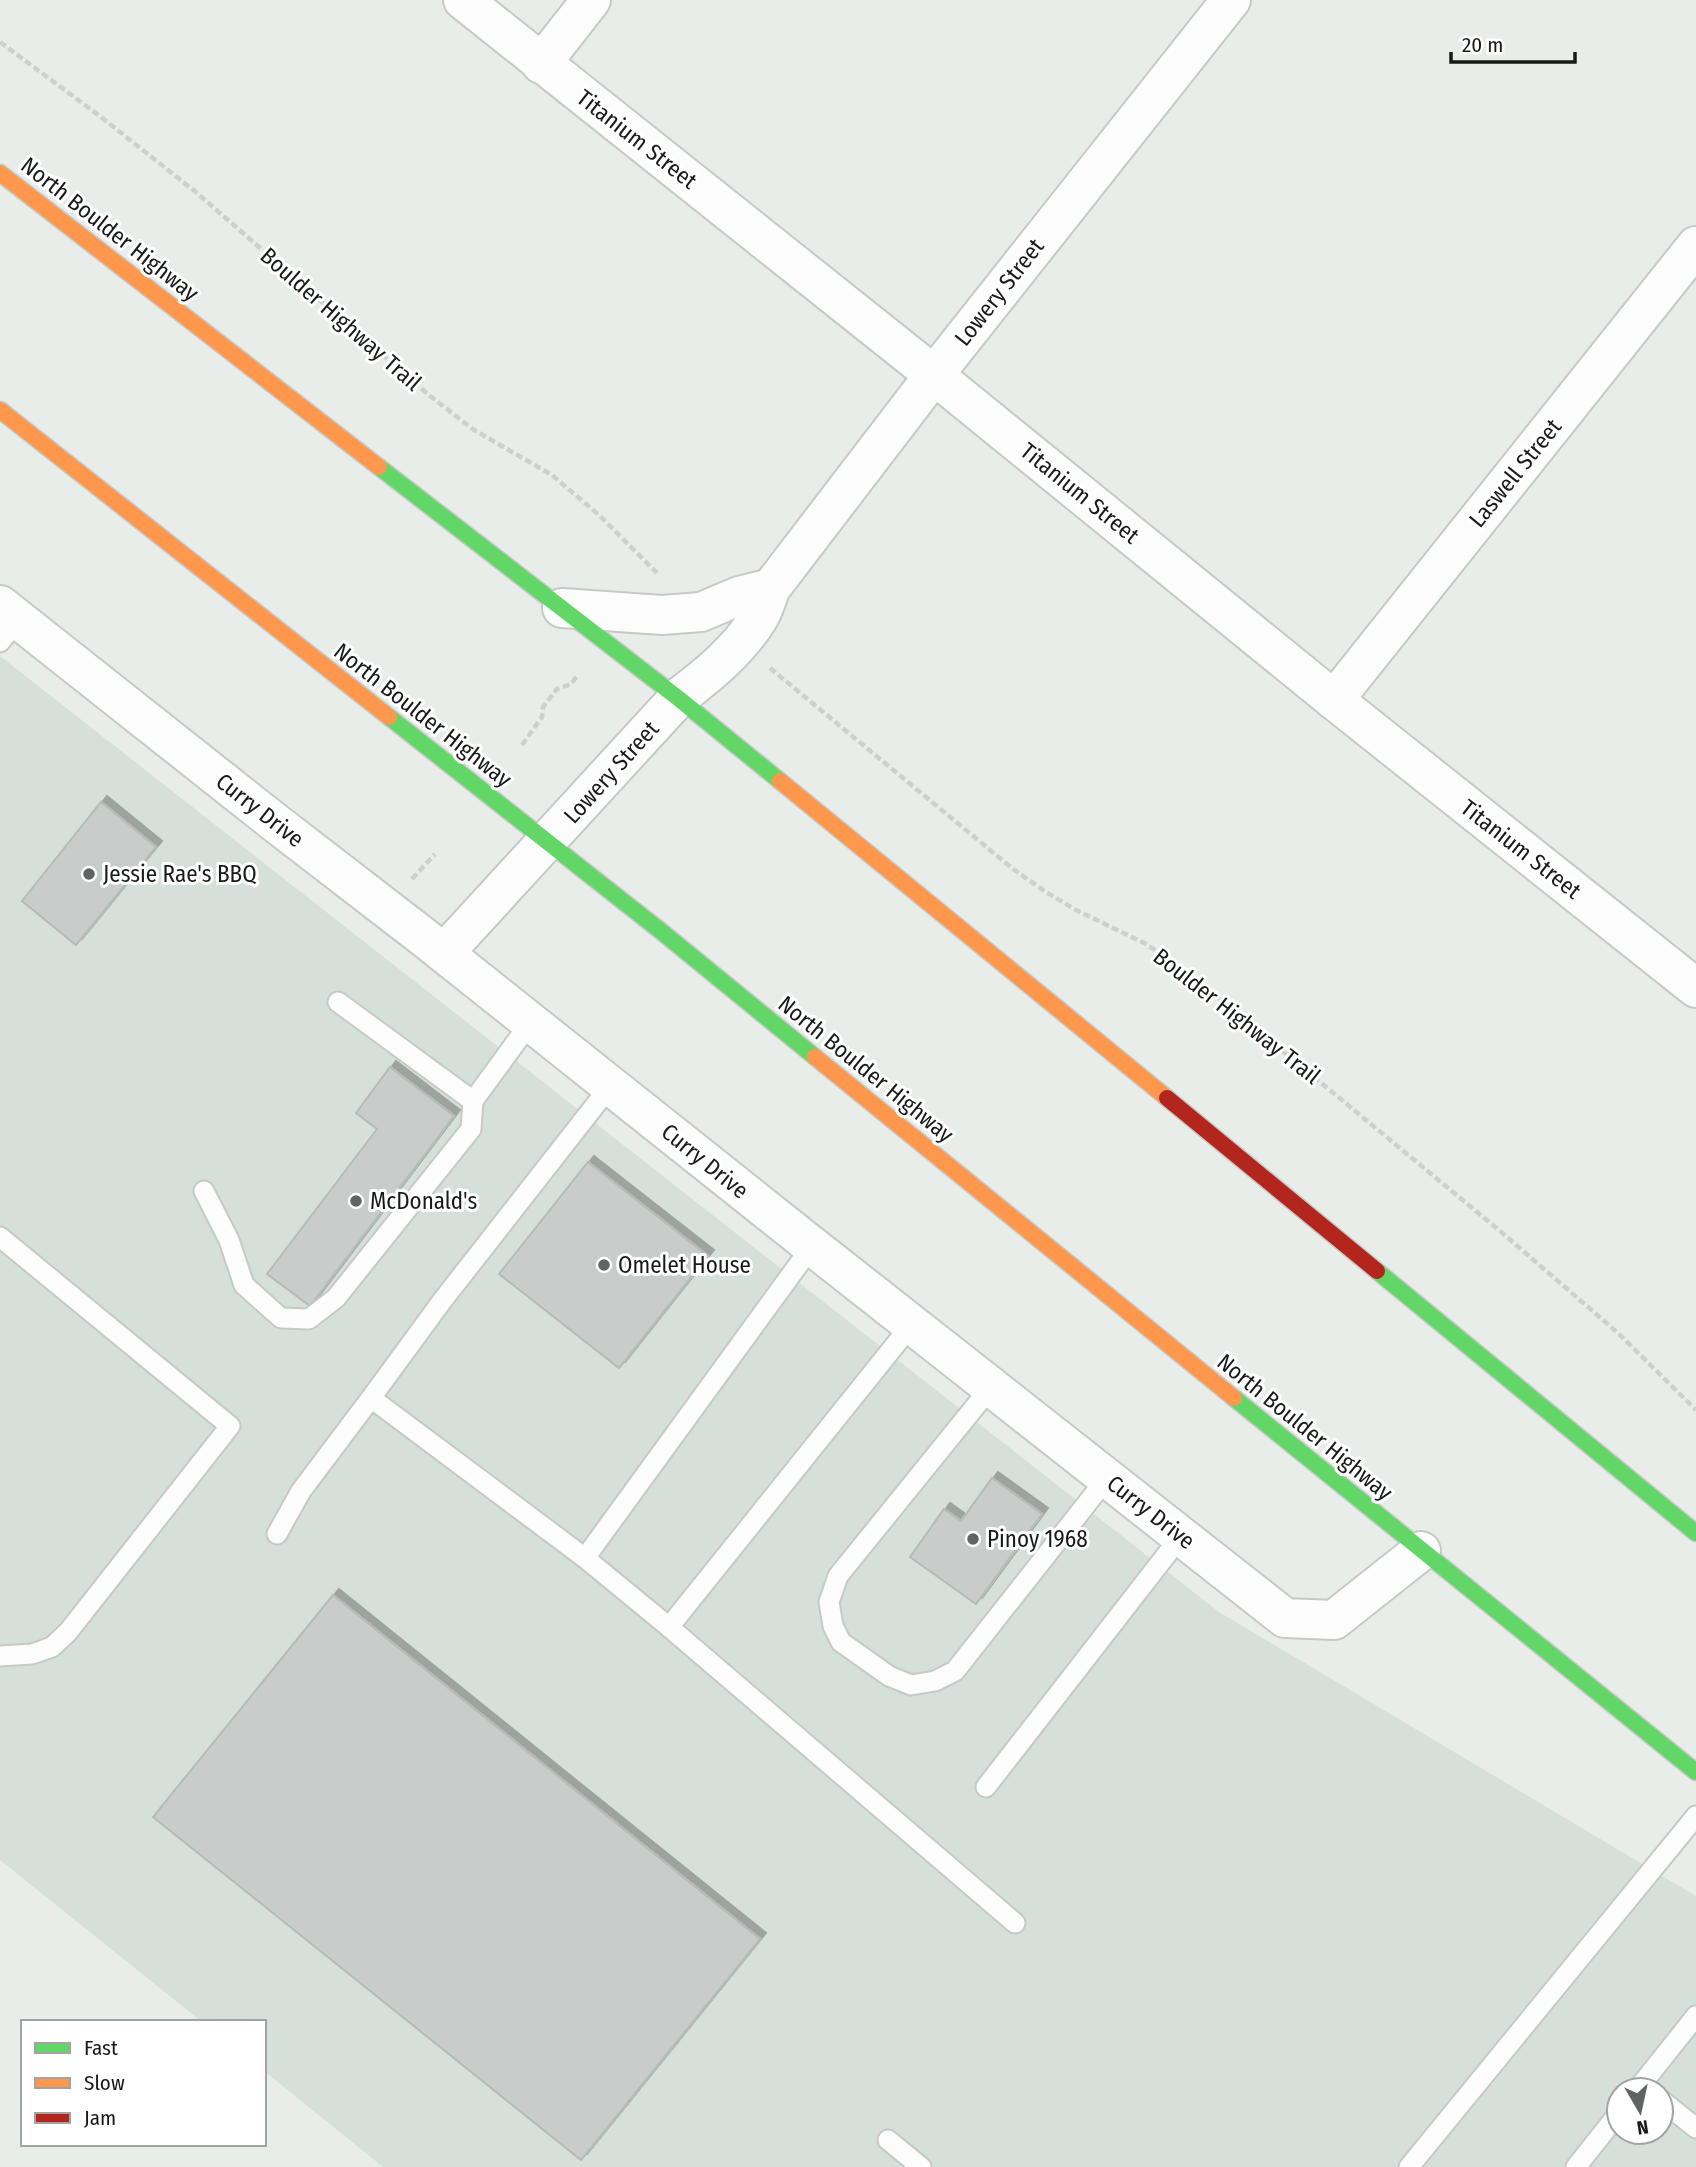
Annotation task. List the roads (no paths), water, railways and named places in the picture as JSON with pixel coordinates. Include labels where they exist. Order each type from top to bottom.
[{"type":"main road","name":"North Boulder Highway","points":[[0,173],[678,698],[1696,1533]]},
{"type":"main road","name":"North Boulder Highway","points":[[0,411],[673,941],[1420,1551],[1696,1772]]},
{"type":"street","name":"Titanium Street","points":[[463,0],[934,374],[1334,700],[1696,988]]},
{"type":"street","points":[[541,64],[591,0]]},
{"type":"street","name":"Lowery Street","points":[[444,954],[678,698],[714,671],[739,643],[759,618],[771,588],[934,374],[1231,0]]},
{"type":"street","name":"Laswell Street","points":[[1334,700],[1696,246]]},
{"type":"street","points":[[562,608],[662,615],[701,612],[739,596],[771,588]]},
{"type":"street","name":"Curry Drive","points":[[6,623],[273,821],[444,954],[1285,1618],[1334,1620],[1420,1551]]},
{"type":"lane","points":[[338,1002],[473,1101]]},
{"type":"lane","points":[[204,1191],[229,1240],[244,1285],[281,1318],[309,1319],[336,1298],[471,1129],[473,1101],[530,1023]]},
{"type":"lane","points":[[277,1534],[301,1491],[442,1301],[611,1085]]},
{"type":"lane","points":[[0,1237],[230,1426],[68,1632],[52,1647],[32,1654],[0,1656]]},
{"type":"lane","points":[[585,1558],[812,1246]]},
{"type":"lane","points":[[669,1628],[912,1324]]},
{"type":"lane","points":[[991,1387],[838,1576],[829,1602],[833,1626],[841,1642],[889,1676],[911,1685],[935,1681],[955,1671],[1107,1478]]},
{"type":"lane","points":[[371,1398],[585,1558],[1016,1923]]},
{"type":"lane","points":[[986,1787],[1181,1536]]},
{"type":"lane","points":[[1409,2167],[1696,1816]]},
{"type":"lane","points":[[1651,2076],[1696,2016]]},
{"type":"lane","points":[[1675,2112],[1696,2128]]},
{"type":"lane","points":[[1576,2167],[1605,2131]]},
{"type":"lane","points":[[888,2140],[921,2167]]},
{"type":"place","name":"Jessie Rae's BBQ","points":[[89,874]]},
{"type":"place","name":"McDonald's","points":[[356,1201]]},
{"type":"place","name":"Omelet House","points":[[604,1265]]},
{"type":"place","name":"Pinoy 1968","points":[[973,1539]]}]
